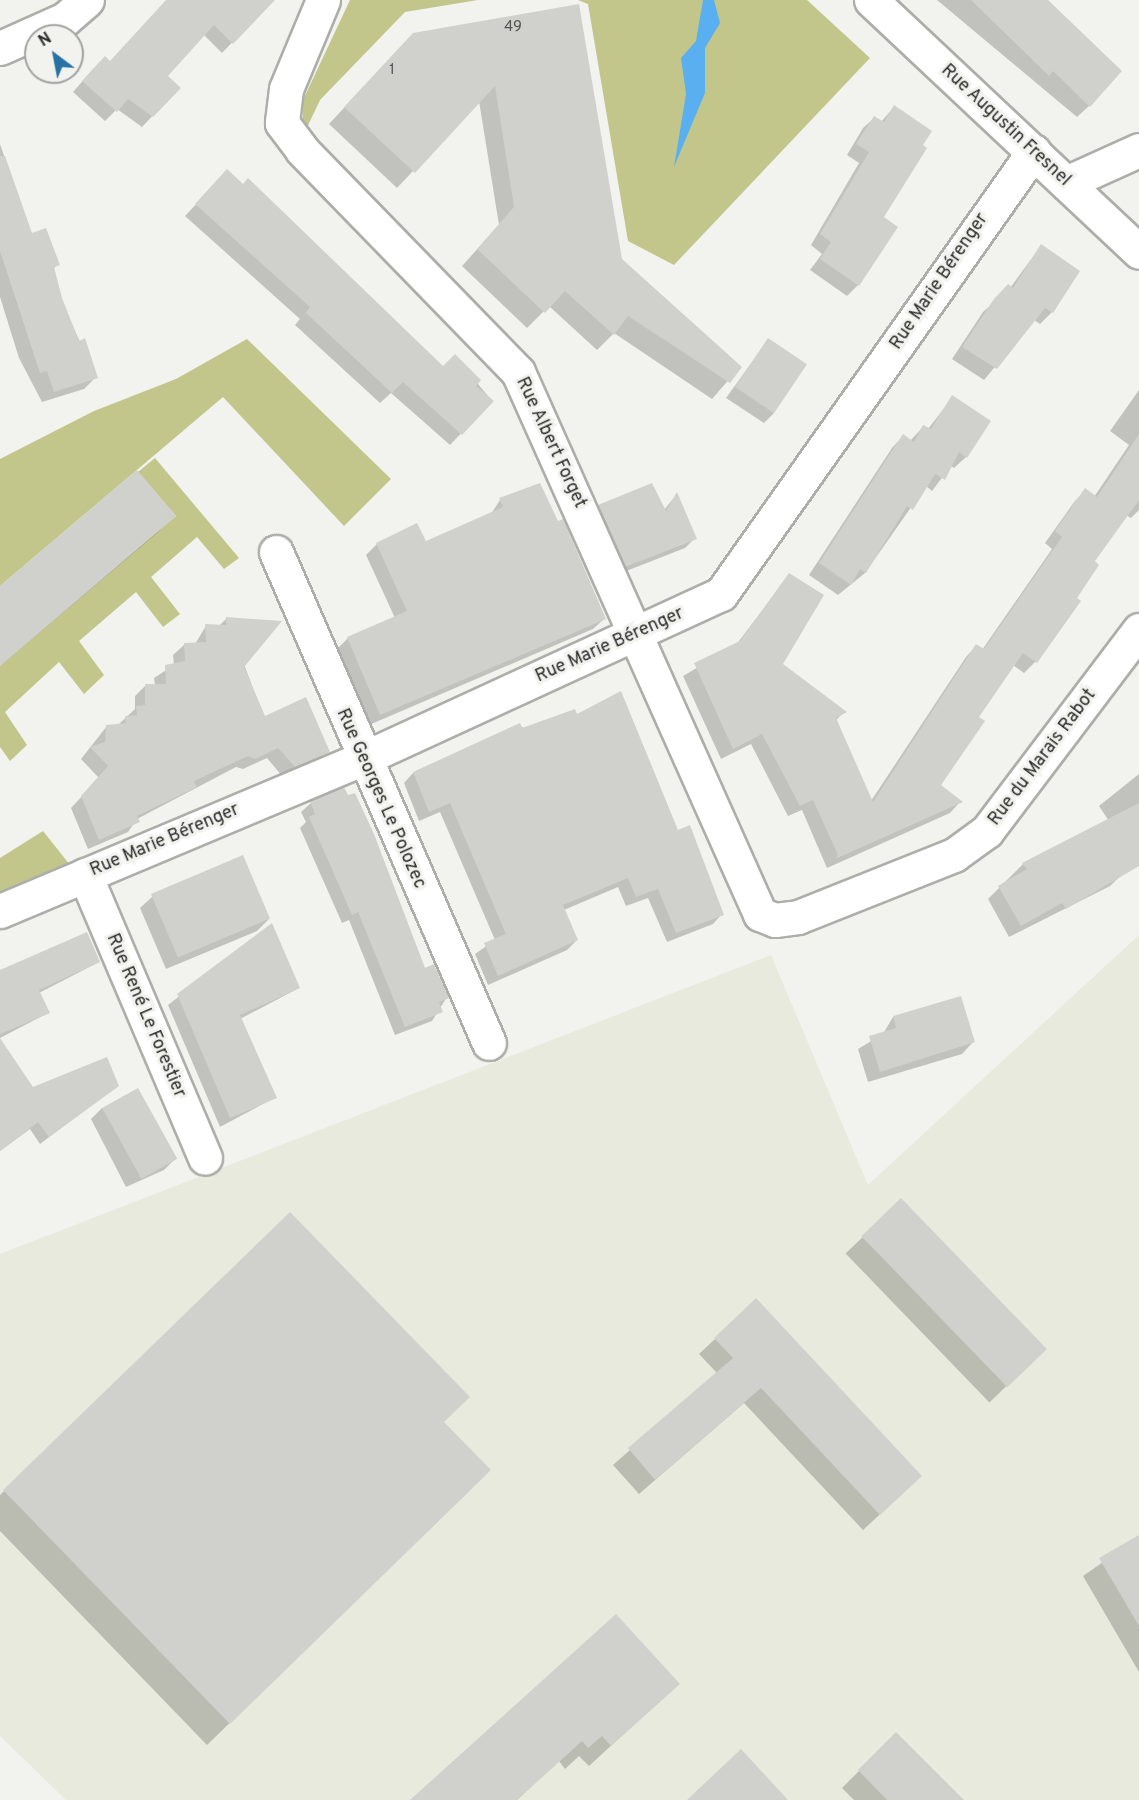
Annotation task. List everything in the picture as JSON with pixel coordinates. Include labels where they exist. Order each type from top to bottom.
[{"type":"street","points":[[0,48],[65,19],[87,0]]},
{"type":"street","name":"Rue Albert Forget","points":[[323,0],[286,89],[282,123],[367,219],[518,372],[637,633],[760,914]]},
{"type":"street","name":"Rue Augustin Fresnel","points":[[871,0],[1139,252]]},
{"type":"street","points":[[1066,183],[1139,150]]},
{"type":"street","name":"Rue Marie Bérenger","points":[[0,911],[362,759],[705,603],[733,581],[1034,151]]},
{"type":"street","name":"Rue Georges Le Polozec","points":[[276,552],[362,759],[489,1043]]},
{"type":"street","name":"Rue du Marais Rabot","points":[[760,914],[775,920],[798,916],[954,855],[987,831],[1139,630]]},
{"type":"street","name":"Rue René Le Forestier","points":[[85,874],[205,1158]]},
{"type":"shaded area","points":[[1139,935],[1139,1800],[66,1800],[0,1736],[0,1254],[771,955],[868,1185]]},
{"type":"green space","points":[[350,0],[478,0],[405,12],[320,100],[302,138],[303,100]]},
{"type":"green space","points":[[578,0],[807,0],[870,58],[674,265],[628,241],[588,4]]},
{"type":"green space","points":[[247,339],[391,479],[344,526],[223,397],[0,586],[0,459],[94,411],[176,379]]},
{"type":"green space","points":[[155,458],[239,558],[224,569],[197,537],[151,577],[180,614],[163,627],[136,592],[79,641],[104,675],[84,694],[59,662],[5,712],[27,745],[10,761],[0,747],[0,666],[176,516],[138,472]]},
{"type":"green space","points":[[43,831],[70,865],[0,895],[0,858]]},
{"type":"water","points":[[703,0],[714,0],[720,23],[705,48],[705,93],[674,167],[686,94],[681,58],[696,41]]},
{"type":"building","points":[[166,0],[275,0],[233,44],[214,25],[168,76],[181,88],[153,117],[128,99],[117,112],[84,83],[84,79],[105,56],[110,61]]},
{"type":"building","points":[[971,0],[1048,0],[1122,71],[1090,107],[1053,71],[1049,76]]},
{"type":"building","points":[[579,4],[622,259],[742,367],[730,383],[628,316],[614,335],[565,291],[545,313],[477,249],[514,207],[495,86],[415,173],[344,107],[413,33]]},
{"type":"building","points":[[894,105],[932,131],[923,145],[927,148],[884,217],[898,227],[859,286],[820,259],[831,242],[820,234],[869,152],[856,144],[874,116],[884,122]]},
{"type":"building","points":[[0,156],[5,156],[32,233],[46,228],[60,265],[54,267],[62,298],[79,341],[85,338],[98,378],[54,392],[47,371],[40,373],[0,251]]},
{"type":"building","points":[[227,169],[243,184],[248,178],[443,366],[455,354],[481,380],[476,386],[494,401],[462,435],[403,382],[392,393],[306,313],[310,307],[195,204]]},
{"type":"building","points":[[1041,244],[1080,271],[1053,313],[1045,308],[997,369],[962,347],[994,299],[1008,284],[1013,288]]},
{"type":"building","points":[[768,338],[807,364],[774,413],[735,387]]},
{"type":"building","points":[[952,395],[991,421],[967,458],[959,452],[945,480],[935,474],[913,510],[907,506],[866,573],[860,569],[851,585],[819,563],[903,434],[914,442],[923,425],[931,429]]},
{"type":"building","points":[[1139,434],[1139,500],[1095,561],[1099,565],[1077,598],[1081,601],[1037,663],[1023,653],[979,717],[985,721],[941,785],[963,802],[835,859],[838,855],[813,800],[800,806],[762,734],[733,749],[694,663],[740,641],[789,573],[824,595],[783,664],[847,712],[836,718],[873,802],[976,644],[984,649],[1062,537],[1055,531],[1085,488],[1097,497]]},
{"type":"building","points":[[137,470],[176,516],[0,666],[0,586]]},
{"type":"building","points":[[540,483],[558,521],[563,519],[606,619],[380,715],[347,637],[407,611],[376,543],[417,523],[426,541],[503,507],[499,498]]},
{"type":"building","points":[[652,483],[666,511],[677,492],[697,539],[625,567],[598,505]]},
{"type":"building","points":[[226,617],[282,621],[244,667],[265,716],[306,697],[330,752],[295,767],[278,748],[255,759],[248,756],[194,781],[197,787],[137,816],[140,822],[99,840],[81,796],[108,766],[90,747],[105,742],[106,725],[126,723],[125,716],[137,715],[136,706],[145,705],[145,684],[166,684],[165,665],[185,661],[184,643],[206,642],[205,624],[226,625]]},
{"type":"building","points":[[621,691],[678,830],[690,825],[724,915],[676,933],[658,889],[636,897],[628,878],[563,905],[578,940],[498,976],[484,943],[506,934],[450,803],[429,812],[413,772],[520,723],[522,728],[575,709],[577,714]]},
{"type":"building","points":[[344,787],[348,795],[355,793],[374,834],[425,968],[434,964],[449,998],[439,1002],[443,1012],[405,1027],[358,912],[352,915],[309,817],[315,814],[310,801]]},
{"type":"building","points":[[1139,803],[1139,866],[1066,909],[1062,903],[1021,926],[998,886],[1027,869],[1022,863]]},
{"type":"building","points":[[243,855],[270,919],[178,958],[151,894]]},
{"type":"building","points":[[272,923],[300,988],[240,1015],[277,1098],[230,1118],[177,994]]},
{"type":"building","points":[[87,932],[100,962],[39,990],[50,1013],[0,1034],[0,970]]},
{"type":"building","points":[[961,996],[975,1042],[880,1072],[869,1036],[896,1028],[893,1016]]},
{"type":"building","points":[[0,1038],[33,1087],[107,1057],[119,1086],[49,1137],[38,1122],[0,1151]]},
{"type":"building","points":[[138,1088],[177,1159],[141,1179],[102,1108]]},
{"type":"building","points":[[901,1198],[1047,1349],[1007,1387],[861,1236]]},
{"type":"building","points":[[290,1212],[470,1397],[444,1422],[491,1470],[230,1724],[3,1490]]},
{"type":"building","points":[[756,1298],[922,1476],[880,1515],[761,1388],[655,1480],[628,1448],[733,1358],[714,1338]]},
{"type":"building","points":[[1139,1535],[1139,1626],[1099,1558]]},
{"type":"building","points":[[616,1614],[680,1684],[611,1746],[602,1736],[588,1748],[582,1741],[517,1800],[410,1800]]},
{"type":"building","points":[[896,1732],[964,1800],[887,1800],[858,1770]]},
{"type":"building","points":[[741,1749],[788,1800],[687,1800]]}]
